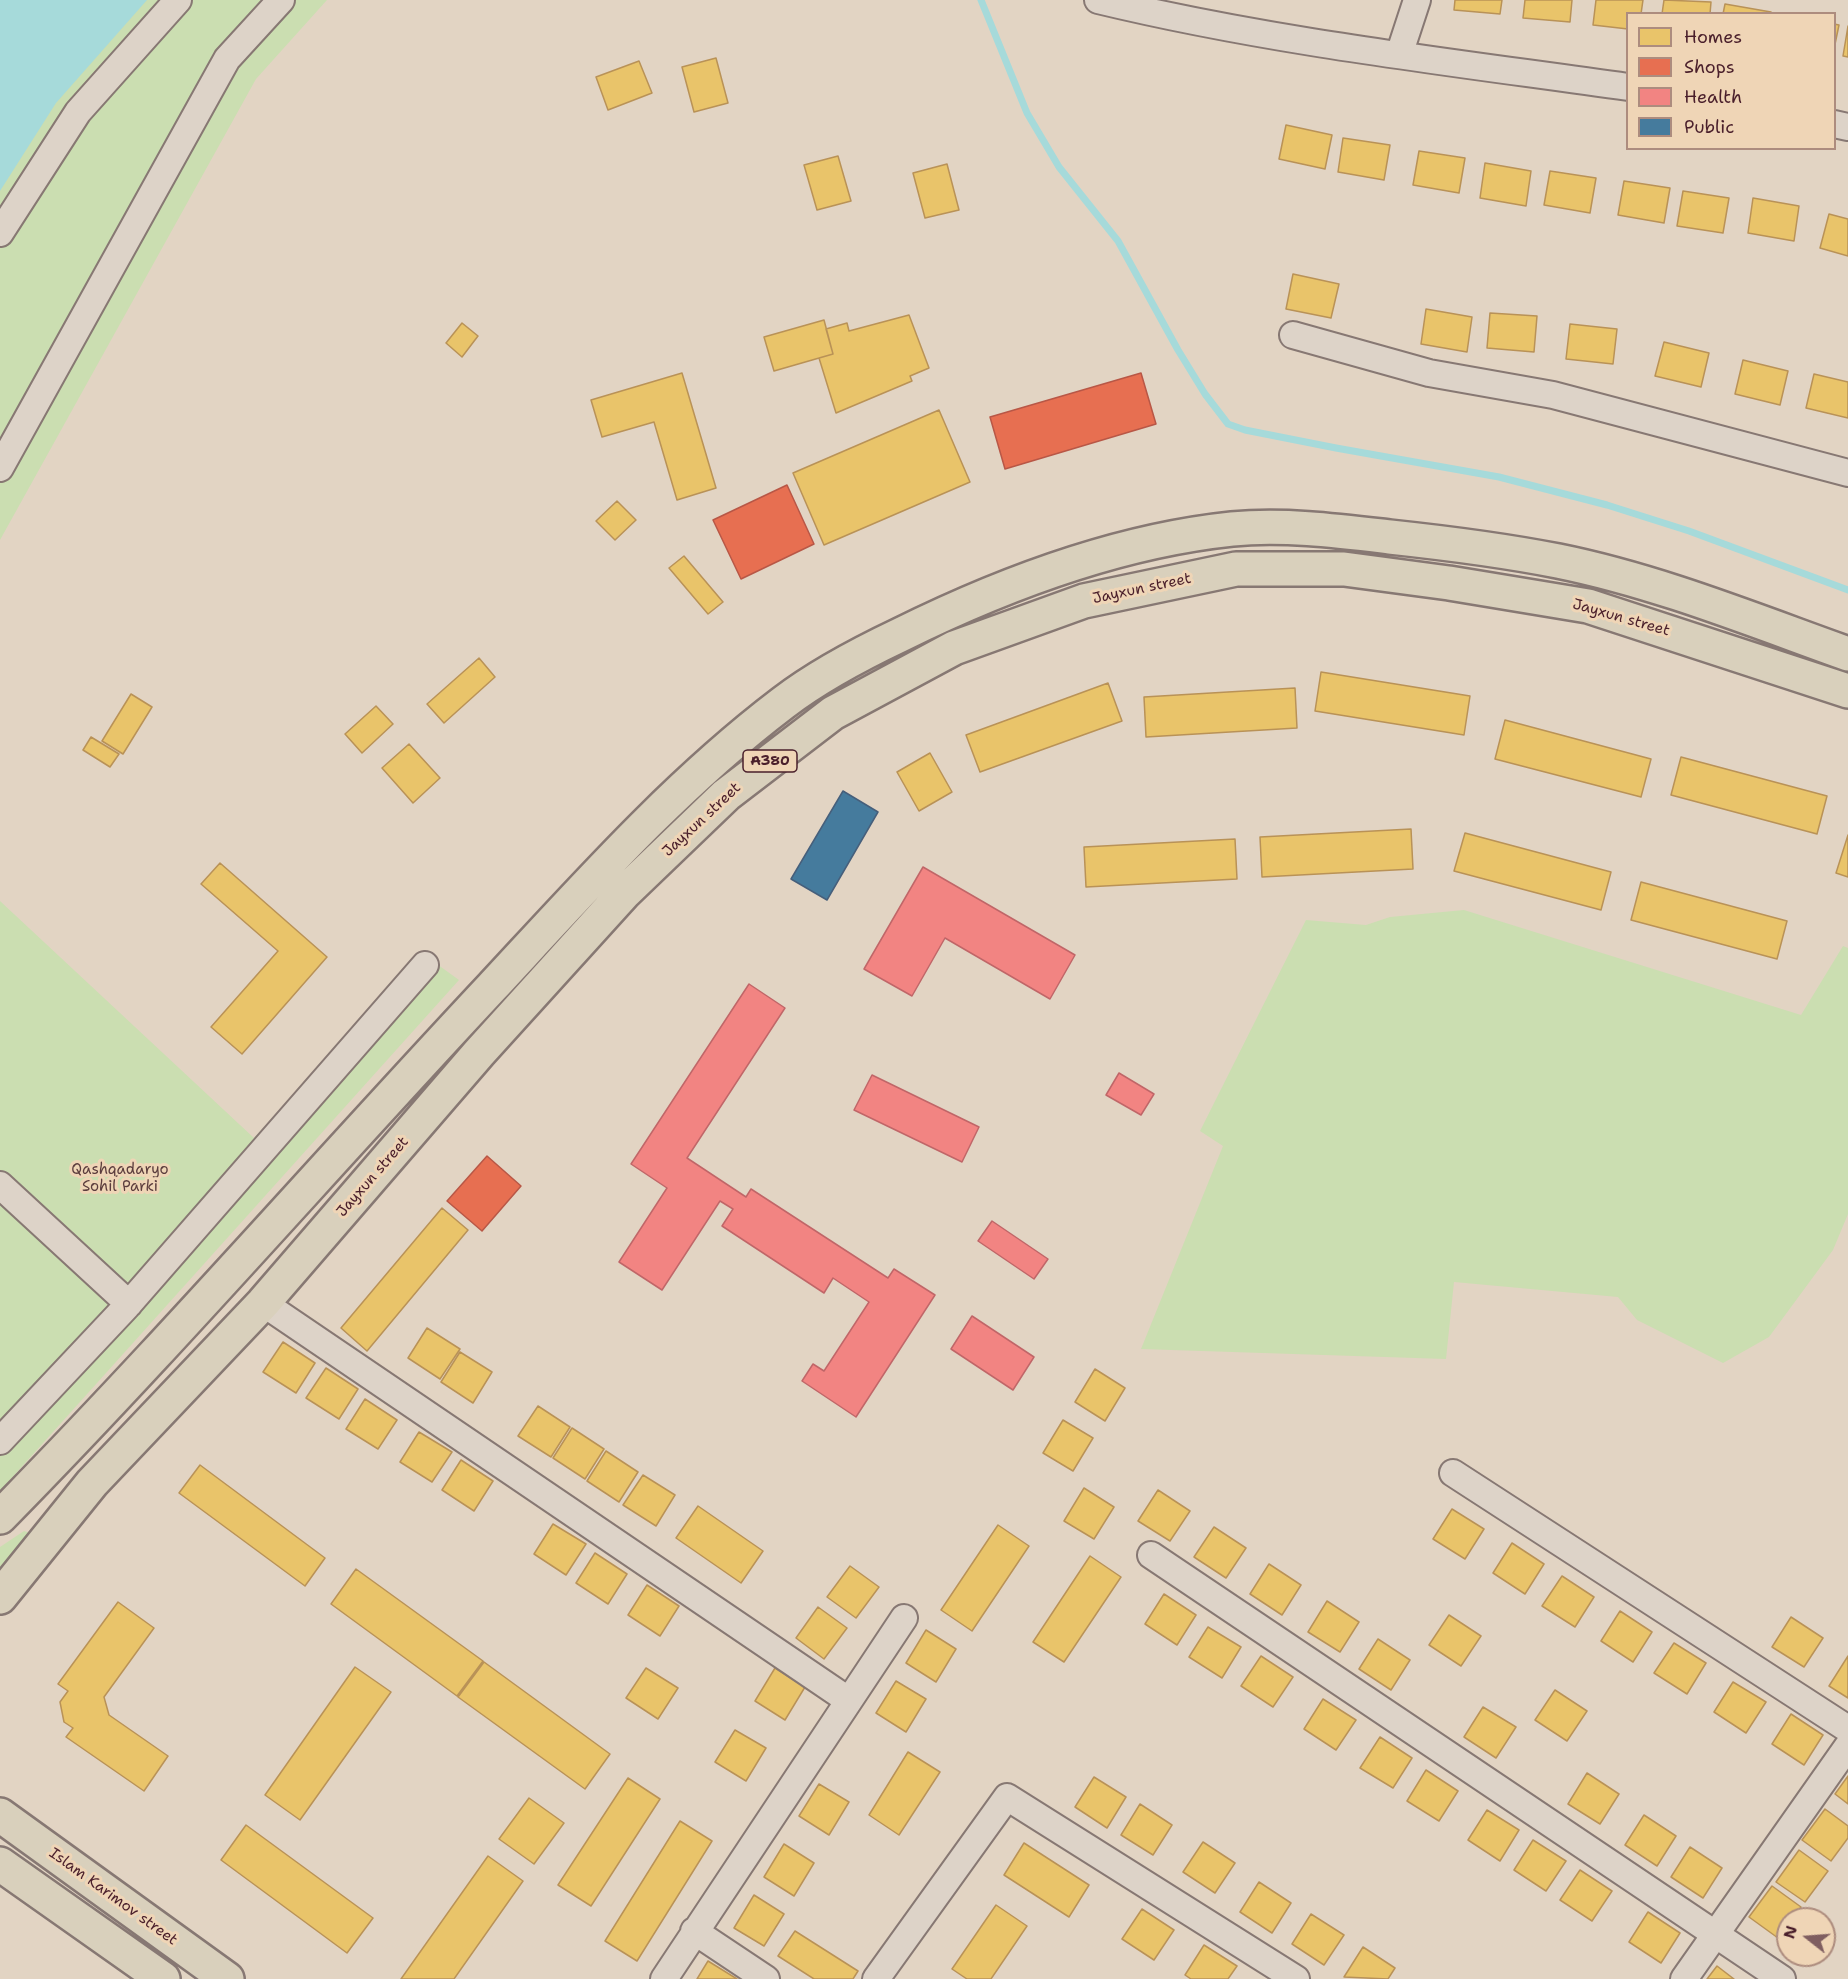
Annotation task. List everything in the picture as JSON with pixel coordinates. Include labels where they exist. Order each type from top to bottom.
[{"type":"main road","name":"A380","points":[[0,1517],[63,1453],[590,882],[695,779],[785,701],[861,654],[949,610],[1057,568],[1160,541],[1234,529],[1281,528],[1345,532],[1459,545],[1560,561],[1654,586],[1848,654]]},
{"type":"main road","name":"Jayxun street","points":[[0,1597],[92,1483],[263,1303],[479,1053],[625,892],[726,795],[833,713],[954,648],[1084,601],[1236,569],[1344,569],[1449,583],[1588,606],[1848,690]]},
{"type":"main road","points":[[63,1453],[92,1483]]},
{"type":"main road","name":"Islam Karimov street","points":[[0,1815],[227,1979]]},
{"type":"main road","points":[[0,1864],[163,1979]]},
{"type":"street","points":[[0,233],[78,112],[178,0]]},
{"type":"street","points":[[0,468],[227,59],[281,0]]},
{"type":"street","points":[[1098,0],[1242,29],[1399,55],[1626,87]]},
{"type":"street","points":[[1399,55],[1417,0]]},
{"type":"street","points":[[1293,334],[1429,374],[1553,395],[1848,473]]},
{"type":"street","points":[[0,1441],[129,1304],[425,965]]},
{"type":"street","points":[[0,1185],[129,1304]]},
{"type":"street","points":[[263,1303],[848,1700]]},
{"type":"street","points":[[1453,1473],[1848,1729]]},
{"type":"street","points":[[1151,1555],[1782,1979]]},
{"type":"street","points":[[664,1979],[904,1618]]},
{"type":"street","points":[[1683,1979],[1848,1746]]},
{"type":"street","points":[[876,1979],[1007,1797],[1296,1979]]},
{"type":"street","points":[[694,1931],[766,1979]]},
{"type":"green space","points":[[0,0],[327,0],[256,79],[0,540]]},
{"type":"green space","name":"Qashqadaryo Sohil Parki","points":[[0,901],[254,1138],[423,954],[459,980],[0,1491]]},
{"type":"green space","points":[[1464,910],[1801,1015],[1843,946],[1848,948],[1848,1214],[1833,1250],[1769,1337],[1723,1363],[1637,1320],[1618,1297],[1454,1282],[1446,1359],[1141,1349],[1223,1146],[1200,1131],[1306,920],[1366,925],[1390,917]]},
{"type":"green space","points":[[24,1531],[30,1533],[0,1567],[0,1547]]},
{"type":"water","points":[[0,0],[147,0],[56,103],[0,191]]},
{"type":"building: Homes","points":[[1455,0],[1502,0],[1500,14],[1454,10]]},
{"type":"building: Homes","points":[[1525,0],[1572,0],[1570,22],[1523,18]]},
{"type":"building: Homes","points":[[1596,0],[1643,0],[1641,12],[1626,12],[1626,29],[1593,25]]},
{"type":"building: Homes","points":[[1664,0],[1711,2],[1710,12],[1662,12]]},
{"type":"building: Homes","points":[[1725,4],[1771,12],[1723,12]]},
{"type":"building: Homes","points":[[1848,26],[1848,57],[1843,56]]},
{"type":"building: Homes","points":[[716,58],[728,103],[694,112],[682,67]]},
{"type":"building: Homes","points":[[639,61],[652,93],[608,110],[596,77]]},
{"type":"building: Homes","points":[[1286,125],[1332,135],[1325,169],[1279,159]]},
{"type":"building: Homes","points":[[1343,138],[1390,145],[1384,180],[1338,172]]},
{"type":"building: Homes","points":[[1419,151],[1465,158],[1459,193],[1413,185]]},
{"type":"building: Homes","points":[[838,156],[851,201],[817,210],[804,165]]},
{"type":"building: Homes","points":[[1485,163],[1531,171],[1526,206],[1480,198]]},
{"type":"building: Homes","points":[[947,164],[959,210],[925,218],[913,173]]},
{"type":"building: Homes","points":[[1550,171],[1596,178],[1590,213],[1544,205]]},
{"type":"building: Homes","points":[[1624,181],[1670,188],[1664,223],[1618,215]]},
{"type":"building: Homes","points":[[1683,191],[1729,198],[1723,233],[1677,226]]},
{"type":"building: Homes","points":[[1753,198],[1799,206],[1794,241],[1748,233]]},
{"type":"building: Homes","points":[[1829,214],[1848,219],[1848,256],[1820,248]]},
{"type":"building: Homes","points":[[1293,274],[1339,284],[1331,318],[1286,309]]},
{"type":"building: Homes","points":[[1426,309],[1472,317],[1467,352],[1421,344]]},
{"type":"building: Homes","points":[[1490,313],[1537,316],[1534,352],[1487,348]]},
{"type":"building: Homes","points":[[909,315],[929,368],[910,376],[912,381],[836,413],[819,358],[833,354],[826,329],[847,323],[849,331]]},
{"type":"building: Homes","points":[[824,320],[833,354],[774,371],[764,337]]},
{"type":"building: Homes","points":[[462,323],[478,336],[462,357],[446,343]]},
{"type":"building: Homes","points":[[1570,324],[1617,329],[1613,364],[1566,359]]},
{"type":"building: Homes","points":[[1664,342],[1709,353],[1701,387],[1655,376]]},
{"type":"building: Homes","points":[[1743,360],[1788,371],[1780,405],[1735,394]]},
{"type":"building: Homes","points":[[682,373],[716,488],[677,500],[654,422],[602,437],[591,400]]},
{"type":"building: Homes","points":[[1814,374],[1848,382],[1848,418],[1806,408]]},
{"type":"building: Homes","points":[[939,410],[970,482],[824,545],[793,473]]},
{"type":"building: Homes","points":[[617,501],[636,520],[615,540],[596,521]]},
{"type":"building: Homes","points":[[684,556],[723,602],[708,614],[669,568]]},
{"type":"building: Homes","points":[[479,658],[495,677],[444,723],[427,704]]},
{"type":"building: Homes","points":[[1321,672],[1470,696],[1464,735],[1315,711]]},
{"type":"building: Homes","points":[[1108,683],[1122,721],[980,772],[966,735]]},
{"type":"building: Homes","points":[[1295,688],[1297,728],[1146,737],[1144,697]]},
{"type":"building: Homes","points":[[131,694],[152,707],[123,754],[102,741]]},
{"type":"building: Homes","points":[[376,706],[393,724],[362,753],[345,734]]},
{"type":"building: Homes","points":[[1505,720],[1651,759],[1641,797],[1495,759]]},
{"type":"building: Homes","points":[[91,737],[119,754],[110,767],[83,750]]},
{"type":"building: Homes","points":[[409,744],[440,778],[413,803],[382,768]]},
{"type":"building: Homes","points":[[930,753],[952,792],[919,811],[897,772]]},
{"type":"building: Homes","points":[[1681,757],[1827,796],[1817,834],[1671,795]]},
{"type":"building: Homes","points":[[1411,829],[1413,869],[1262,877],[1260,837]]},
{"type":"building: Homes","points":[[1465,833],[1611,872],[1601,910],[1454,871]]},
{"type":"building: Homes","points":[[1848,835],[1848,877],[1836,873]]},
{"type":"building: Homes","points":[[1235,839],[1237,879],[1086,887],[1084,847]]},
{"type":"building: Homes","points":[[220,863],[327,957],[242,1054],[211,1027],[278,951],[201,884]]},
{"type":"building: Homes","points":[[1641,882],[1787,921],[1777,959],[1631,920]]},
{"type":"building: Homes","points":[[442,1208],[468,1230],[367,1351],[341,1328]]},
{"type":"building: Homes","points":[[427,1328],[460,1349],[440,1379],[408,1358]]},
{"type":"building: Homes","points":[[283,1342],[315,1363],[296,1393],[263,1372]]},
{"type":"building: Homes","points":[[460,1352],[492,1372],[473,1403],[441,1382]]},
{"type":"building: Homes","points":[[326,1368],[358,1389],[339,1419],[306,1398]]},
{"type":"building: Homes","points":[[1095,1369],[1125,1388],[1105,1421],[1075,1402]]},
{"type":"building: Homes","points":[[365,1399],[397,1420],[378,1449],[346,1429]]},
{"type":"building: Homes","points":[[538,1406],[570,1427],[551,1457],[518,1436]]},
{"type":"building: Homes","points":[[1063,1420],[1093,1438],[1073,1471],[1043,1453]]},
{"type":"building: Homes","points":[[572,1428],[604,1449],[585,1479],[553,1458]]},
{"type":"building: Homes","points":[[419,1432],[452,1452],[432,1482],[400,1462]]},
{"type":"building: Homes","points":[[606,1451],[638,1472],[619,1502],[587,1481]]},
{"type":"building: Homes","points":[[461,1460],[493,1481],[474,1511],[442,1490]]},
{"type":"building: Homes","points":[[200,1465],[325,1558],[305,1586],[179,1493]]},
{"type":"building: Homes","points":[[643,1475],[675,1495],[656,1526],[623,1505]]},
{"type":"building: Homes","points":[[1084,1488],[1114,1507],[1094,1539],[1064,1521]]},
{"type":"building: Homes","points":[[1158,1490],[1190,1511],[1170,1541],[1138,1521]]},
{"type":"building: Homes","points":[[698,1506],[763,1551],[741,1583],[676,1538]]},
{"type":"building: Homes","points":[[1452,1509],[1484,1529],[1465,1559],[1433,1539]]},
{"type":"building: Homes","points":[[553,1524],[586,1544],[566,1575],[534,1554]]},
{"type":"building: Homes","points":[[998,1525],[1029,1546],[972,1631],[941,1610]]},
{"type":"building: Homes","points":[[1214,1527],[1246,1548],[1226,1578],[1194,1557]]},
{"type":"building: Homes","points":[[1512,1543],[1544,1564],[1525,1594],[1493,1573]]},
{"type":"building: Homes","points":[[595,1553],[627,1574],[608,1604],[576,1583]]},
{"type":"building: Homes","points":[[1090,1556],[1121,1577],[1064,1662],[1033,1642]]},
{"type":"building: Homes","points":[[1269,1564],[1301,1585],[1282,1615],[1250,1594]]},
{"type":"building: Homes","points":[[850,1566],[879,1587],[856,1618],[827,1597]]},
{"type":"building: Homes","points":[[356,1569],[483,1661],[457,1696],[331,1604]]},
{"type":"building: Homes","points":[[1562,1576],[1594,1597],[1575,1627],[1542,1606]]},
{"type":"building: Homes","points":[[647,1585],[679,1606],[660,1636],[628,1615]]},
{"type":"building: Homes","points":[[1164,1594],[1196,1615],[1177,1645],[1145,1624]]},
{"type":"building: Homes","points":[[1327,1601],[1359,1622],[1340,1652],[1308,1632]]},
{"type":"building: Homes","points":[[118,1602],[154,1628],[104,1697],[109,1715],[168,1756],[144,1791],[66,1737],[73,1728],[64,1722],[60,1702],[68,1691],[58,1684]]},
{"type":"building: Homes","points":[[818,1607],[847,1628],[824,1659],[796,1638]]},
{"type":"building: Homes","points":[[1620,1611],[1652,1632],[1633,1662],[1601,1641]]},
{"type":"building: Homes","points":[[1449,1615],[1481,1636],[1461,1666],[1429,1645]]},
{"type":"building: Homes","points":[[1791,1617],[1823,1638],[1804,1667],[1772,1647]]},
{"type":"building: Homes","points":[[1208,1627],[1241,1647],[1222,1678],[1189,1657]]},
{"type":"building: Homes","points":[[926,1630],[956,1649],[936,1682],[906,1663]]},
{"type":"building: Homes","points":[[1378,1639],[1410,1660],[1391,1690],[1359,1669]]},
{"type":"building: Homes","points":[[1674,1643],[1706,1663],[1687,1694],[1654,1673]]},
{"type":"building: Homes","points":[[1261,1656],[1293,1677],[1273,1707],[1241,1686]]},
{"type":"building: Homes","points":[[1848,1656],[1848,1698],[1829,1686]]},
{"type":"building: Homes","points":[[484,1662],[610,1754],[585,1789],[458,1697]]},
{"type":"building: Homes","points":[[355,1667],[391,1692],[300,1820],[265,1795]]},
{"type":"building: Homes","points":[[646,1668],[678,1688],[658,1719],[626,1698]]},
{"type":"building: Homes","points":[[775,1668],[805,1687],[785,1720],[755,1701]]},
{"type":"building: Homes","points":[[896,1681],[926,1699],[906,1732],[876,1713]]},
{"type":"building: Homes","points":[[1733,1682],[1766,1702],[1746,1733],[1714,1712]]},
{"type":"building: Homes","points":[[1555,1690],[1587,1711],[1567,1741],[1535,1720]]},
{"type":"building: Homes","points":[[1323,1699],[1356,1720],[1336,1750],[1304,1729]]},
{"type":"building: Homes","points":[[1483,1707],[1516,1727],[1496,1758],[1464,1737]]},
{"type":"building: Homes","points":[[1791,1714],[1823,1735],[1804,1765],[1772,1744]]},
{"type":"building: Homes","points":[[735,1730],[766,1748],[746,1781],[715,1762]]},
{"type":"building: Homes","points":[[1380,1737],[1412,1758],[1393,1788],[1360,1768]]},
{"type":"building: Homes","points":[[908,1752],[940,1772],[899,1835],[869,1815]]},
{"type":"building: Homes","points":[[1426,1770],[1458,1791],[1439,1821],[1407,1801]]},
{"type":"building: Homes","points":[[1587,1773],[1619,1794],[1600,1824],[1568,1804]]},
{"type":"building: Homes","points":[[1848,1776],[1848,1804],[1835,1794]]},
{"type":"building: Homes","points":[[1094,1777],[1126,1797],[1107,1828],[1075,1807]]},
{"type":"building: Homes","points":[[628,1778],[660,1799],[591,1906],[558,1885]]},
{"type":"building: Homes","points":[[819,1784],[849,1802],[829,1835],[799,1816]]},
{"type":"building: Homes","points":[[529,1798],[564,1823],[534,1864],[499,1839]]},
{"type":"building: Homes","points":[[1140,1804],[1172,1825],[1153,1855],[1121,1835]]},
{"type":"building: Homes","points":[[1825,1809],[1848,1826],[1848,1838],[1831,1861],[1802,1840]]},
{"type":"building: Homes","points":[[1487,1810],[1519,1830],[1500,1861],[1468,1840]]},
{"type":"building: Homes","points":[[1644,1815],[1676,1836],[1657,1866],[1625,1845]]},
{"type":"building: Homes","points":[[680,1821],[712,1841],[637,1961],[605,1941]]},
{"type":"building: Homes","points":[[246,1825],[373,1918],[347,1953],[221,1860]]},
{"type":"building: Homes","points":[[1533,1840],[1566,1861],[1546,1891],[1514,1870]]},
{"type":"building: Homes","points":[[1203,1842],[1235,1863],[1215,1893],[1183,1872]]},
{"type":"building: Homes","points":[[1024,1843],[1089,1885],[1069,1917],[1004,1875]]},
{"type":"building: Homes","points":[[784,1844],[814,1863],[794,1896],[764,1877]]},
{"type":"building: Homes","points":[[1690,1847],[1722,1868],[1703,1898],[1671,1877]]},
{"type":"building: Homes","points":[[1799,1850],[1828,1871],[1805,1902],[1776,1882]]},
{"type":"building: Homes","points":[[488,1856],[523,1881],[454,1979],[401,1979]]},
{"type":"building: Homes","points":[[1580,1870],[1612,1891],[1592,1921],[1560,1900]]},
{"type":"building: Homes","points":[[1259,1882],[1291,1903],[1272,1933],[1240,1912]]},
{"type":"building: Homes","points":[[1772,1886],[1801,1907],[1776,1907],[1776,1937],[1749,1917]]},
{"type":"building: Homes","points":[[754,1895],[784,1914],[764,1946],[734,1928]]},
{"type":"building: Homes","points":[[996,1905],[1027,1926],[991,1979],[967,1979],[952,1969]]},
{"type":"building: Homes","points":[[1142,1909],[1174,1930],[1154,1960],[1122,1939]]},
{"type":"building: Homes","points":[[1648,1912],[1680,1933],[1661,1963],[1629,1942]]},
{"type":"building: Homes","points":[[1311,1914],[1344,1935],[1324,1965],[1292,1944]]},
{"type":"building: Homes","points":[[795,1931],[858,1971],[853,1979],[814,1979],[778,1956]]},
{"type":"building: Homes","points":[[1204,1945],[1237,1966],[1228,1979],[1191,1979],[1185,1975]]},
{"type":"building: Homes","points":[[1363,1947],[1395,1968],[1388,1979],[1344,1977]]},
{"type":"building: Homes","points":[[708,1961],[737,1979],[697,1979]]},
{"type":"building: Homes","points":[[1717,1966],[1734,1979],[1707,1979]]},
{"type":"building: Shops","points":[[1141,373],[1156,424],[1005,469],[990,417]]},
{"type":"building: Shops","points":[[787,485],[814,544],[741,579],[713,520]]},
{"type":"building: Shops","points":[[487,1156],[521,1186],[482,1231],[447,1201]]},
{"type":"building: Health","points":[[923,867],[1075,955],[1050,999],[945,938],[912,996],[864,969]]},
{"type":"building: Health","points":[[749,984],[785,1008],[687,1158],[746,1197],[751,1189],[888,1278],[894,1269],[935,1295],[856,1417],[802,1381],[813,1364],[824,1371],[869,1302],[833,1278],[824,1293],[722,1226],[733,1209],[720,1201],[662,1290],[619,1262],[667,1188],[631,1164]]},
{"type":"building: Health","points":[[1119,1073],[1154,1094],[1141,1115],[1106,1095]]},
{"type":"building: Health","points":[[872,1075],[979,1127],[962,1162],[854,1110]]},
{"type":"building: Health","points":[[992,1221],[1048,1259],[1034,1279],[978,1241]]},
{"type":"building: Health","points":[[972,1316],[1034,1357],[1013,1390],[951,1349]]},
{"type":"building: Public","points":[[843,791],[878,812],[827,900],[791,879]]},
{"type":"waterway","points":[[981,0],[1027,113],[1059,167],[1118,241],[1178,350],[1205,394],[1228,424],[1245,430],[1336,448],[1499,477],[1607,505],[1689,531],[1848,590]]}]
